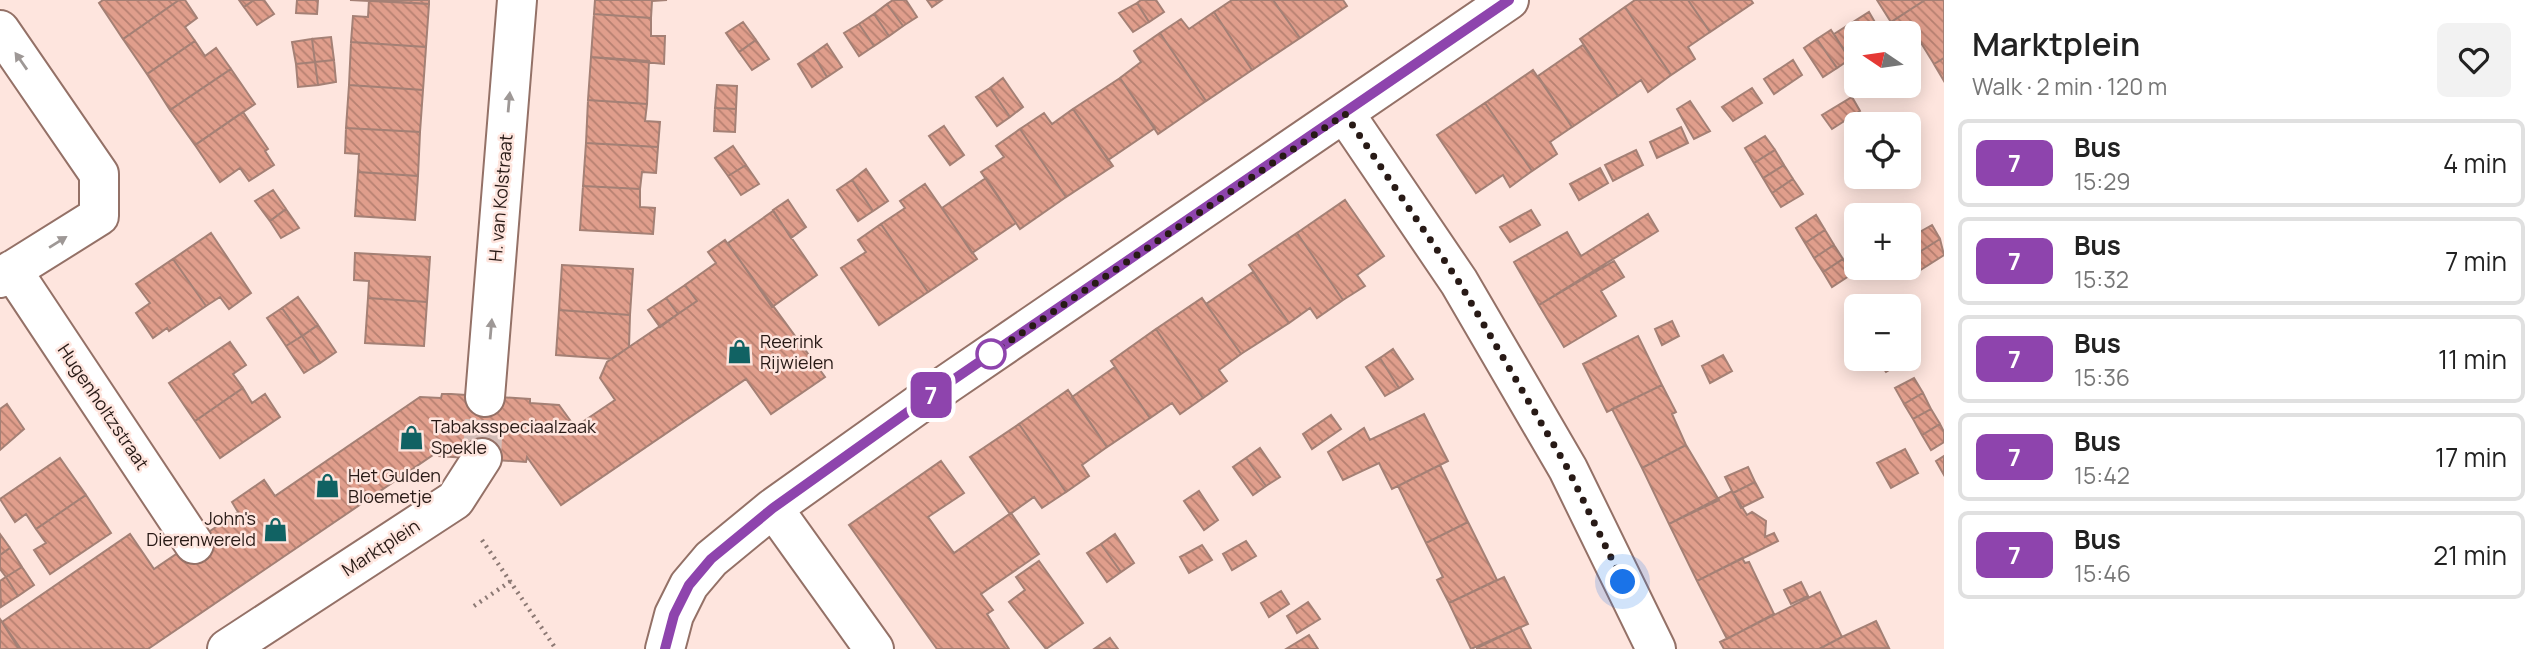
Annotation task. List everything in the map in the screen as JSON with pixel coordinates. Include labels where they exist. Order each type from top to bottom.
[{"type":"street","name":"H. van Kolstraat","points":[[485,397],[517,0]]},
{"type":"street","points":[[665,649],[674,615],[689,585],[711,559],[773,508],[947,384],[1509,0]]},
{"type":"street","points":[[0,30],[99,174],[99,216],[6,274]]},
{"type":"street","points":[[1345,114],[1459,282],[1568,469],[1656,649]]},
{"type":"street","name":"Hugenholtzstraat","points":[[6,274],[194,544]]},
{"type":"street","points":[[455,500],[482,458]]},
{"type":"street","name":"Marktplein","points":[[227,649],[455,500]]},
{"type":"street","points":[[773,508],[874,649]]},
{"type":"path","points":[[455,500],[556,649]]},
{"type":"path","points":[[474,606],[510,581]]},
{"type":"building","points":[[103,0],[179,0],[123,39],[99,3]]},
{"type":"building","points":[[179,0],[185,0],[197,18],[185,27],[195,41],[147,74],[123,39]]},
{"type":"building","points":[[239,0],[254,0],[244,7]]},
{"type":"building","points":[[254,0],[264,0],[274,14],[257,25],[244,7]]},
{"type":"building","points":[[297,0],[318,0],[317,14],[296,13]]},
{"type":"building","points":[[350,0],[429,0],[429,4]]},
{"type":"building","points":[[369,0],[429,4],[426,47],[351,42],[353,16],[368,17]]},
{"type":"building","points":[[595,0],[667,0],[652,1],[651,18],[594,14]]},
{"type":"building","points":[[893,0],[906,0],[917,17],[903,26],[887,4]]},
{"type":"building","points":[[927,0],[942,0],[932,7]]},
{"type":"building","points":[[1141,0],[1156,0],[1164,12],[1149,22],[1137,3]]},
{"type":"building","points":[[1232,0],[1273,0],[1300,38],[1252,70],[1214,12]]},
{"type":"building","points":[[1273,0],[1343,0],[1347,6],[1300,38]]},
{"type":"building","points":[[1635,0],[1688,0],[1710,32],[1688,47],[1695,59],[1671,75],[1625,7]]},
{"type":"building","points":[[1688,0],[1751,0],[1753,3],[1710,32]]},
{"type":"building","points":[[1877,0],[1925,0],[1893,21]]},
{"type":"building","points":[[1925,0],[1944,0],[1944,58],[1934,64],[1922,44],[1922,21],[1893,21]]},
{"type":"building","points":[[1137,3],[1149,22],[1133,32],[1119,13]]},
{"type":"building","points":[[887,4],[903,26],[889,36],[874,14]]},
{"type":"building","points":[[1625,7],[1671,75],[1648,92],[1641,80],[1618,96],[1580,39]]},
{"type":"building","points":[[1214,12],[1252,70],[1206,101],[1160,33],[1181,19],[1189,29]]},
{"type":"building","points":[[1869,12],[1874,21],[1855,21]]},
{"type":"building","points":[[594,14],[651,18],[651,36],[665,36],[664,64],[591,57]]},
{"type":"building","points":[[874,14],[889,36],[874,46],[859,24]]},
{"type":"building","points":[[743,22],[756,40],[739,52],[726,33]]},
{"type":"building","points":[[859,24],[874,46],[859,56],[844,33]]},
{"type":"building","points":[[1844,28],[1844,50],[1834,34]]},
{"type":"building","points":[[1831,30],[1844,50],[1844,63],[1837,68],[1817,39]]},
{"type":"building","points":[[1160,33],[1206,101],[1158,134],[1120,78],[1141,62],[1134,51]]},
{"type":"building","points":[[331,37],[334,60],[315,62],[312,39]]},
{"type":"building","points":[[312,39],[315,62],[296,64],[292,42]]},
{"type":"building","points":[[1817,39],[1837,68],[1823,77],[1804,48]]},
{"type":"building","points":[[756,40],[769,59],[752,70],[739,52]]},
{"type":"building","points":[[195,41],[205,56],[216,48],[231,69],[170,110],[147,74]]},
{"type":"building","points":[[351,42],[426,47],[423,90],[349,85]]},
{"type":"building","points":[[827,44],[842,67],[827,77],[813,54]]},
{"type":"building","points":[[1583,45],[1618,96],[1572,127],[1538,76]]},
{"type":"building","points":[[813,54],[827,77],[812,87],[798,64]]},
{"type":"building","points":[[591,57],[649,61],[647,104],[588,100]]},
{"type":"building","points":[[1944,58],[1944,81],[1934,64]]},
{"type":"building","points":[[334,60],[336,82],[318,85],[315,62]]},
{"type":"building","points":[[1793,60],[1802,75],[1774,94],[1764,79]]},
{"type":"building","points":[[315,62],[318,85],[298,87],[296,64]]},
{"type":"building","points":[[231,69],[255,104],[195,145],[170,110]]},
{"type":"building","points":[[1533,70],[1572,127],[1550,142],[1557,154],[1532,171],[1485,103]]},
{"type":"building","points":[[1003,78],[1023,107],[1010,117],[990,88]]},
{"type":"building","points":[[1120,78],[1155,128],[1108,160],[1073,109]]},
{"type":"building","points":[[349,85],[423,90],[420,132],[346,128]]},
{"type":"building","points":[[717,85],[737,86],[736,109],[715,108]]},
{"type":"building","points":[[990,88],[1010,117],[997,126],[976,97]]},
{"type":"building","points":[[1752,88],[1762,103],[1733,121],[1722,107]]},
{"type":"building","points":[[1850,98],[1860,111],[1844,112],[1844,121],[1832,129],[1822,115]]},
{"type":"building","points":[[588,100],[647,104],[645,121],[660,122],[658,147],[586,143]]},
{"type":"building","points":[[1690,101],[1710,131],[1694,139],[1677,109]]},
{"type":"building","points":[[1485,103],[1532,171],[1510,187],[1503,175],[1476,193],[1437,135]]},
{"type":"building","points":[[715,108],[736,109],[735,132],[714,131]]},
{"type":"building","points":[[1073,109],[1113,166],[1066,197],[1020,129],[1044,113],[1052,124]]},
{"type":"building","points":[[243,112],[268,149],[265,151],[274,165],[249,181],[240,168],[220,182],[195,145]]},
{"type":"building","points":[[944,126],[964,155],[950,165],[929,136]]},
{"type":"building","points":[[1681,127],[1688,143],[1657,158],[1650,142]]},
{"type":"building","points":[[346,128],[420,132],[418,176],[358,172],[359,154],[345,153]]},
{"type":"building","points":[[1020,129],[1066,197],[1020,229],[981,172],[1004,157],[996,146]]},
{"type":"building","points":[[1765,136],[1775,150],[1754,163],[1745,148]]},
{"type":"building","points":[[586,143],[658,147],[656,173],[642,172],[640,189],[583,186]]},
{"type":"building","points":[[733,146],[746,165],[728,176],[715,158]]},
{"type":"building","points":[[1636,150],[1643,165],[1613,181],[1605,165]]},
{"type":"building","points":[[1775,150],[1784,165],[1763,178],[1754,163]]},
{"type":"building","points":[[746,165],[759,184],[741,195],[728,176]]},
{"type":"building","points":[[1784,165],[1793,179],[1772,193],[1763,178]]},
{"type":"building","points":[[1600,168],[1608,183],[1579,200],[1570,184]]},
{"type":"building","points":[[866,169],[888,201],[873,211],[852,180]]},
{"type":"building","points":[[358,172],[418,176],[415,220],[355,216]]},
{"type":"building","points":[[986,178],[1016,223],[972,253],[942,208]]},
{"type":"building","points":[[1793,179],[1803,194],[1781,207],[1772,193]]},
{"type":"building","points":[[852,180],[873,211],[858,221],[837,190]]},
{"type":"building","points":[[925,184],[977,259],[928,292],[881,224],[905,208],[900,201]]},
{"type":"building","points":[[583,186],[640,189],[640,207],[655,208],[653,234],[580,230]]},
{"type":"building","points":[[273,190],[286,209],[270,221],[255,201]]},
{"type":"building","points":[[788,200],[806,227],[791,238],[773,210]]},
{"type":"building","points":[[1345,200],[1384,256],[1357,275],[1365,286],[1343,300],[1297,233]]},
{"type":"building","points":[[286,209],[299,228],[281,238],[270,221]]},
{"type":"building","points":[[1531,210],[1540,225],[1510,242],[1500,227]]},
{"type":"building","points":[[773,211],[817,275],[772,307],[728,243]]},
{"type":"building","points":[[1648,214],[1658,231],[1539,305],[1514,262],[1567,232],[1581,256]]},
{"type":"building","points":[[1816,215],[1825,230],[1805,243],[1796,228]]},
{"type":"building","points":[[881,224],[928,292],[879,325],[841,268],[866,252],[858,240]]},
{"type":"building","points":[[1932,225],[1940,239],[1921,251],[1921,231]]},
{"type":"building","points":[[1825,230],[1834,245],[1814,258],[1805,243]]},
{"type":"building","points":[[211,233],[251,293],[229,309],[220,297],[206,306],[173,259]]},
{"type":"building","points":[[1297,233],[1343,300],[1317,318],[1310,308],[1289,323],[1249,265]]},
{"type":"building","points":[[1940,239],[1944,255],[1921,270],[1921,251]]},
{"type":"building","points":[[725,240],[825,377],[771,414],[746,379],[561,505],[527,457],[526,462],[439,456],[439,451],[148,649],[19,649],[2,622],[130,534],[154,569],[238,512],[232,502],[264,480],[275,496],[420,397],[441,398],[442,394],[451,394],[530,399],[530,403],[559,405],[575,427],[615,400],[600,378],[607,362],[697,301],[685,285],[716,263],[708,252]]},
{"type":"building","points":[[1834,245],[1843,259],[1823,272],[1814,258]]},
{"type":"building","points":[[355,253],[430,257],[427,302],[368,298],[369,281],[354,280]]},
{"type":"building","points":[[173,259],[206,306],[169,331],[167,328],[153,338],[136,313],[150,303],[136,284]]},
{"type":"building","points":[[1614,261],[1624,277],[1601,291],[1616,316],[1564,347],[1539,305]]},
{"type":"building","points":[[1844,261],[1844,279],[1832,287],[1823,272]]},
{"type":"building","points":[[562,265],[633,269],[630,315],[559,310]]},
{"type":"building","points":[[1253,272],[1289,323],[1241,354],[1206,304]]},
{"type":"building","points":[[685,285],[697,301],[678,314],[666,298]]},
{"type":"building","points":[[298,297],[318,325],[302,336],[282,308]]},
{"type":"building","points":[[368,298],[427,302],[424,346],[365,343]]},
{"type":"building","points":[[666,298],[678,314],[660,327],[648,310]]},
{"type":"building","points":[[1202,298],[1241,354],[1219,370],[1227,381],[1203,398],[1156,329]]},
{"type":"building","points":[[282,308],[302,336],[286,346],[267,318]]},
{"type":"building","points":[[559,310],[630,315],[629,347],[612,359],[556,355]]},
{"type":"building","points":[[1672,321],[1679,336],[1662,345],[1655,329]]},
{"type":"building","points":[[318,325],[336,352],[320,363],[302,336]]},
{"type":"building","points":[[1156,329],[1203,398],[1180,414],[1172,403],[1150,418],[1111,361]]},
{"type":"building","points":[[302,336],[320,363],[304,373],[286,346]]},
{"type":"building","points":[[1638,336],[1662,385],[1607,412],[1583,364]]},
{"type":"building","points":[[230,342],[246,365],[233,374],[243,388],[195,421],[169,383]]},
{"type":"building","points":[[1393,349],[1413,379],[1399,388],[1380,358]]},
{"type":"building","points":[[1723,355],[1732,371],[1710,383],[1702,366]]},
{"type":"building","points":[[1380,358],[1399,388],[1385,396],[1366,367]]},
{"type":"building","points":[[1115,367],[1150,418],[1107,447],[1072,397]]},
{"type":"building","points":[[1914,378],[1923,393],[1904,404],[1895,388]]},
{"type":"building","points":[[1662,385],[1676,412],[1672,414],[1686,445],[1642,468],[1612,409]]},
{"type":"building","points":[[243,388],[252,403],[265,394],[280,417],[220,458],[195,421]]},
{"type":"building","points":[[1068,390],[1107,447],[1082,465],[1089,476],[1066,492],[1019,424]]},
{"type":"building","points":[[1923,393],[1931,409],[1913,419],[1904,404]]},
{"type":"building","points":[[7,404],[24,429],[0,450],[0,409]]},
{"type":"building","points":[[1931,409],[1940,424],[1922,435],[1913,419]]},
{"type":"building","points":[[1424,414],[1448,461],[1392,489],[1379,463],[1343,480],[1328,452],[1364,428],[1370,440]]},
{"type":"building","points":[[1331,415],[1341,429],[1312,449],[1303,434]]},
{"type":"building","points":[[1019,424],[1066,492],[1042,508],[1034,497],[1010,514],[970,457]]},
{"type":"building","points":[[1940,424],[1944,432],[1944,442],[1931,450],[1922,435]]},
{"type":"building","points":[[1686,445],[1719,500],[1669,524],[1642,468]]},
{"type":"building","points":[[1260,448],[1280,477],[1266,486],[1246,458]]},
{"type":"building","points":[[1905,449],[1918,473],[1891,488],[1877,463]]},
{"type":"building","points":[[1944,456],[1944,475],[1936,461]]},
{"type":"building","points":[[60,458],[86,495],[36,529],[26,514],[15,522],[0,499]]},
{"type":"building","points":[[1246,458],[1266,486],[1253,495],[1233,467]]},
{"type":"building","points":[[941,461],[964,493],[928,517],[954,553],[1011,513],[1039,554],[981,594],[993,610],[987,614],[1009,649],[937,649],[849,525]]},
{"type":"building","points":[[1440,465],[1468,522],[1426,543],[1398,486]]},
{"type":"building","points":[[1748,467],[1755,482],[1733,493],[1725,477]]},
{"type":"building","points":[[1755,482],[1763,497],[1741,508],[1733,493]]},
{"type":"building","points":[[1199,491],[1218,520],[1204,530],[1184,501]]},
{"type":"building","points":[[1732,491],[1747,515],[1752,512],[1766,521],[1765,537],[1774,533],[1778,541],[1697,581],[1669,524]]},
{"type":"building","points":[[86,495],[111,533],[50,574],[34,550],[46,543],[36,529]]},
{"type":"building","points":[[1468,522],[1497,580],[1449,603],[1437,580],[1443,577],[1426,543]]},
{"type":"building","points":[[0,534],[10,548],[0,555]]},
{"type":"building","points":[[1115,534],[1134,563],[1121,572],[1101,544]]},
{"type":"building","points":[[1246,541],[1256,556],[1232,570],[1223,554]]},
{"type":"building","points":[[1101,544],[1121,572],[1107,582],[1087,553]]},
{"type":"building","points":[[1202,545],[1212,560],[1189,573],[1180,557]]},
{"type":"building","points":[[10,548],[22,567],[6,577],[0,569],[0,555]]},
{"type":"building","points":[[1742,558],[1745,563],[1749,562],[1774,614],[1727,639],[1697,581]]},
{"type":"building","points":[[1039,561],[1083,623],[1046,649],[1009,602],[1025,590],[1016,577]]},
{"type":"building","points":[[22,567],[34,585],[18,596],[6,577]]},
{"type":"building","points":[[6,577],[18,596],[1,607],[0,581]]},
{"type":"building","points":[[1504,577],[1528,624],[1471,649],[1449,603]]},
{"type":"building","points":[[1801,582],[1808,596],[1791,604],[1784,590]]},
{"type":"building","points":[[1281,591],[1289,604],[1269,617],[1261,603]]},
{"type":"building","points":[[1820,592],[1842,637],[1819,649],[1724,649],[1720,642]]},
{"type":"building","points":[[1308,602],[1320,619],[1297,633],[1287,616]]},
{"type":"building","points":[[0,619],[20,648],[19,649],[0,649]]},
{"type":"building","points":[[1876,621],[1889,648],[1819,649],[1842,637]]},
{"type":"building","points":[[1520,627],[1531,649],[1477,649],[1477,648]]},
{"type":"building","points":[[1309,635],[1318,649],[1286,649]]},
{"type":"building","points":[[1110,638],[1118,649],[1094,649]]},
{"type":"tunnel","points":[[482,458],[485,397]]},
{"type":"bus line","name":"7","points":[[665,649],[674,615],[689,585],[711,559],[773,508],[947,384],[1509,0]]},
{"type":"place","name":"Reerink Rijwielen","points":[[740,352]]},
{"type":"place","name":"Tabaksspeciaalzaak Spekle","points":[[411,437]]},
{"type":"place","name":"Het Gulden Bloemetje","points":[[328,486]]},
{"type":"place","name":"John's Dierenwereld","points":[[276,529]]},
{"type":"route","points":[[991,354],[1345,114],[1459,282],[1568,469],[1623,582]]}]
